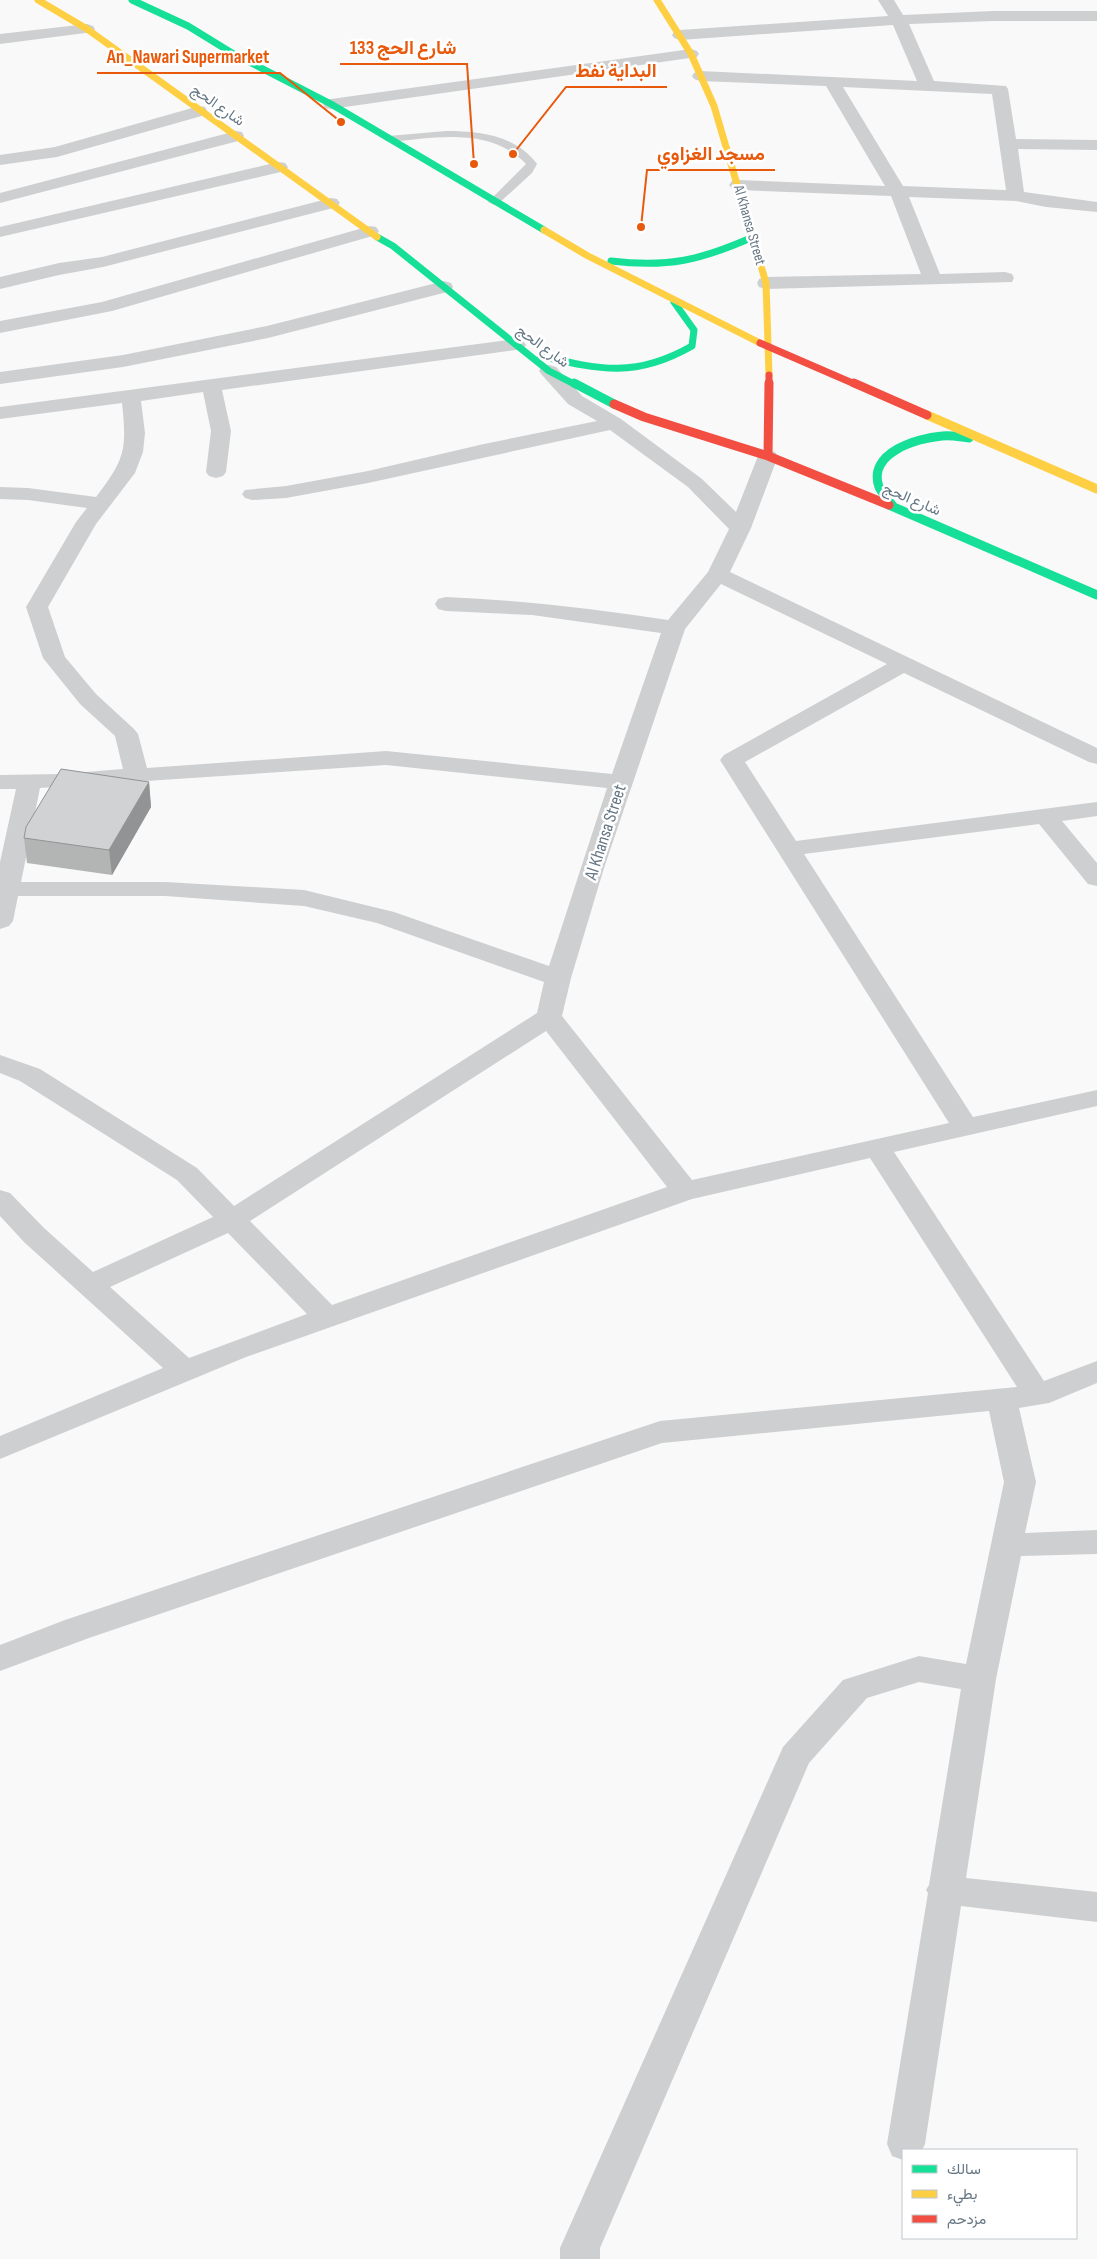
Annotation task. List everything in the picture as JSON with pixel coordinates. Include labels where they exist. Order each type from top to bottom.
[{"type":"main road","name":"شارع الحج","points":[[38,0],[87,29],[199,111],[393,246],[549,371],[596,397],[644,417],[768,456],[893,506],[1097,595]]},
{"type":"main road","points":[[132,0],[188,26],[232,53],[331,104],[588,256],[674,301],[770,348],[1097,489]]},
{"type":"main road","name":"Al Khansa Street","points":[[657,0],[691,54],[714,106],[766,283],[770,348],[768,456]]},
{"type":"main road","points":[[588,256],[637,265],[672,266],[698,261],[754,237]]},
{"type":"main road","points":[[520,349],[600,370],[640,369],[666,362],[682,355],[692,346],[694,330],[674,301]]},
{"type":"main road","points":[[893,506],[879,487],[878,473],[881,462],[891,453],[914,443],[942,436],[983,439]]},
{"type":"street","points":[[886,0],[899,20],[928,86]]},
{"type":"street","points":[[680,35],[899,20],[1048,14],[1097,16]]},
{"type":"street","points":[[0,39],[87,29]]},
{"type":"street","points":[[331,104],[691,54]]},
{"type":"street","points":[[700,76],[1000,89],[1016,196]]},
{"type":"street","points":[[832,82],[898,192],[932,278]]},
{"type":"street","points":[[0,160],[57,152],[199,111]]},
{"type":"street","points":[[0,198],[236,136]]},
{"type":"street","points":[[1008,144],[1097,146]]},
{"type":"street","points":[[0,232],[279,167]]},
{"type":"street","points":[[738,185],[1016,196],[1046,202],[1097,208]]},
{"type":"street","points":[[0,283],[59,269],[103,262],[331,203]]},
{"type":"street","points":[[0,327],[105,308],[370,231]]},
{"type":"street","points":[[766,283],[932,278],[1005,278]]},
{"type":"street","points":[[0,378],[124,361],[268,332],[444,287]]},
{"type":"street","points":[[0,413],[520,349]]},
{"type":"street","points":[[549,371],[574,400],[614,423],[695,483],[740,528]]},
{"type":"street","points":[[212,387],[221,431],[216,472]]},
{"type":"street","points":[[131,396],[135,433],[133,452],[125,473],[87,522],[36,607],[54,658],[88,699],[126,734],[137,776]]},
{"type":"street","points":[[252,494],[286,492],[368,477],[484,450],[541,440],[614,423]]},
{"type":"street","name":"Al Khansa Street","points":[[549,1018],[558,978],[621,782],[674,628],[718,574],[740,528],[768,456]]},
{"type":"street","points":[[0,493],[28,494],[101,504]]},
{"type":"street","points":[[718,574],[1097,757]]},
{"type":"street","points":[[446,604],[488,604],[600,616],[674,628]]},
{"type":"street","points":[[903,664],[732,760],[966,1127]]},
{"type":"street","points":[[0,782],[137,776],[386,758],[621,782]]},
{"type":"street","points":[[0,921],[29,782]]},
{"type":"street","points":[[788,849],[1097,809]]},
{"type":"street","points":[[1044,816],[1097,879]]},
{"type":"street","points":[[8,889],[165,889],[304,898],[385,917],[558,978]]},
{"type":"street","points":[[90,1285],[232,1220],[549,1018],[684,1191]]},
{"type":"street","points":[[0,1063],[30,1075],[187,1174],[327,1317]]},
{"type":"street","points":[[0,1448],[234,1350],[684,1191],[1097,1098]]},
{"type":"street","points":[[877,1147],[1038,1396]]},
{"type":"street","points":[[0,1199],[34,1235],[184,1371]]},
{"type":"street","points":[[0,1658],[86,1626],[660,1432],[1038,1396],[1097,1371]]},
{"type":"street","points":[[906,2144],[944,1890],[979,1680],[1020,1482],[1002,1399]]},
{"type":"street","points":[[1006,1545],[1097,1542]]},
{"type":"street","points":[[580,2259],[580,2248],[795,1756],[855,1689],[919,1669],[979,1680]]},
{"type":"street","points":[[944,1890],[1097,1907]]},
{"type":"lane","points":[[388,139],[464,135],[498,138],[528,158],[532,164],[528,171],[494,202]]},
{"type":"building","points":[[61,769],[149,782],[109,850],[24,838],[26,827]]},
{"type":"traffic: fast","points":[[132,0],[188,26],[232,53],[331,104],[544,230]]},
{"type":"traffic: fast","points":[[377,237],[393,246],[549,371],[614,404]]},
{"type":"traffic: fast","points":[[611,261],[632,264],[668,264],[700,258],[753,237]]},
{"type":"traffic: fast","points":[[541,356],[582,365],[619,369],[637,368],[673,357],[692,346],[694,330],[674,302]]},
{"type":"traffic: fast","points":[[893,506],[880,490],[877,475],[880,465],[887,457],[908,444],[932,437],[969,438]]},
{"type":"traffic: fast","points":[[889,505],[1097,595]]},
{"type":"traffic: slow","points":[[38,0],[87,29],[377,237]]},
{"type":"traffic: slow","points":[[657,0],[691,54],[714,106],[766,283],[769,375]]},
{"type":"traffic: slow","points":[[544,230],[588,256],[760,343]]},
{"type":"traffic: slow","points":[[927,415],[1097,489]]},
{"type":"traffic: jam","points":[[760,343],[927,415]]},
{"type":"traffic: jam","points":[[768,456],[769,375]]},
{"type":"traffic: jam","points":[[614,404],[644,417],[768,456],[889,505]]},
{"type":"place","name":"An_Nawari Supermarket","points":[[341,122]]},
{"type":"place","name":"البداية نفط","points":[[513,154]]},
{"type":"place","name":"شارع الحج 133","points":[[474,164]]},
{"type":"place","name":"مسجد الغزاوي","points":[[641,227]]}]
